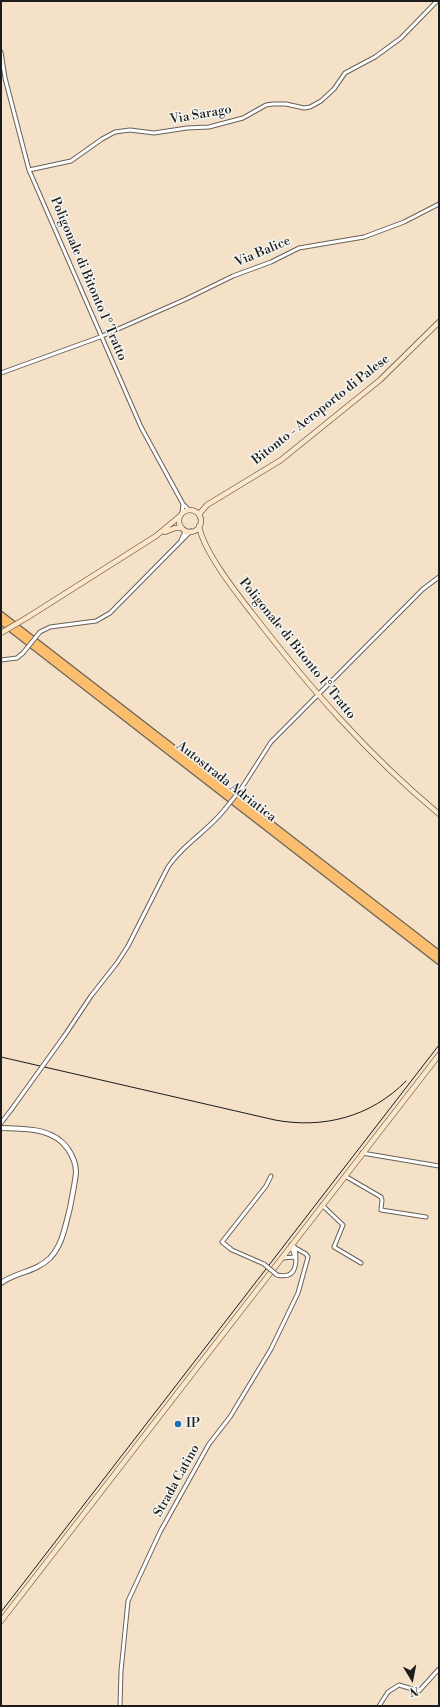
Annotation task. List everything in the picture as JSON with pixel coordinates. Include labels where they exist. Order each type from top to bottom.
[{"type":"highway","name":"Autostrada Adriatica","points":[[1,615],[439,954]]},
{"type":"highway","name":"Autostrada Adriatica","points":[[1,621],[439,961]]},
{"type":"main road","name":"Bitonto - Aeroporto di Palese","points":[[207,505],[281,460],[380,380],[439,322]]},
{"type":"main road","points":[[1,633],[156,536],[181,514],[207,505]]},
{"type":"main road","points":[[203,538],[199,526],[200,513],[207,505]]},
{"type":"main road","points":[[190,510],[196,512],[200,517]]},
{"type":"main road","points":[[181,514],[179,522],[183,529]]},
{"type":"main road","points":[[192,531],[199,526]]},
{"type":"main road","points":[[156,536],[175,528],[192,531],[203,538]]},
{"type":"main road","name":"Poligonale di Bitonto 1° Tratto","points":[[203,538],[228,581],[318,695],[372,753],[402,782],[439,814]]},
{"type":"main road","points":[[1,1621],[281,1258],[293,1246],[322,1205],[439,1055]]},
{"type":"street","name":"Via Sarago","points":[[29,170],[71,161],[106,136],[115,132],[130,130],[154,133],[187,128],[209,127],[242,118],[266,105],[273,104],[286,104],[304,108],[310,107],[334,89],[345,73],[375,57],[401,38],[437,1]]},
{"type":"street","name":"Poligonale di Bitonto 1° Tratto","points":[[1,52],[5,78],[29,170],[100,337],[141,427],[183,504],[190,510]]},
{"type":"street","name":"Via Balice","points":[[1,373],[100,337],[186,299],[233,276],[271,262],[298,248],[364,237],[404,222],[439,204]]},
{"type":"street","points":[[181,514],[183,504]]},
{"type":"street","points":[[180,541],[184,534],[183,529]]},
{"type":"street","points":[[1,660],[17,658],[40,632],[50,627],[96,620],[110,613],[180,541],[192,531]]},
{"type":"street","points":[[1,1123],[65,1036],[91,996],[117,963],[128,946],[168,867],[176,855],[206,830],[225,809],[241,789],[271,742],[423,589],[439,577]]},
{"type":"street","points":[[1,1128],[36,1130],[56,1137],[64,1143],[71,1153],[76,1171],[66,1226],[60,1245],[51,1256],[39,1266],[1,1283]]},
{"type":"street","points":[[362,1153],[439,1166]]},
{"type":"street","points":[[271,1176],[266,1186],[222,1242],[232,1250],[264,1264],[281,1276],[292,1272],[296,1262],[293,1246]]},
{"type":"street","points":[[345,1176],[381,1197],[381,1210],[426,1217]]},
{"type":"street","points":[[322,1205],[343,1225],[334,1247],[361,1263]]},
{"type":"street","points":[[281,1258],[295,1257],[301,1251],[293,1246]]},
{"type":"street","name":"Strada Catino","points":[[120,1706],[121,1671],[128,1601],[160,1532],[209,1444],[230,1417],[271,1349],[298,1293],[308,1257],[301,1251]]},
{"type":"street","points":[[379,1706],[388,1692],[398,1685],[419,1691],[439,1669]]},
{"type":"railway","points":[[1,1612],[439,1045]]},
{"type":"railway","points":[[1,1057],[275,1120],[293,1122],[311,1123],[328,1121],[362,1112],[378,1104],[406,1081]]},
{"type":"place","name":"IP","points":[[178,1424]]}]
